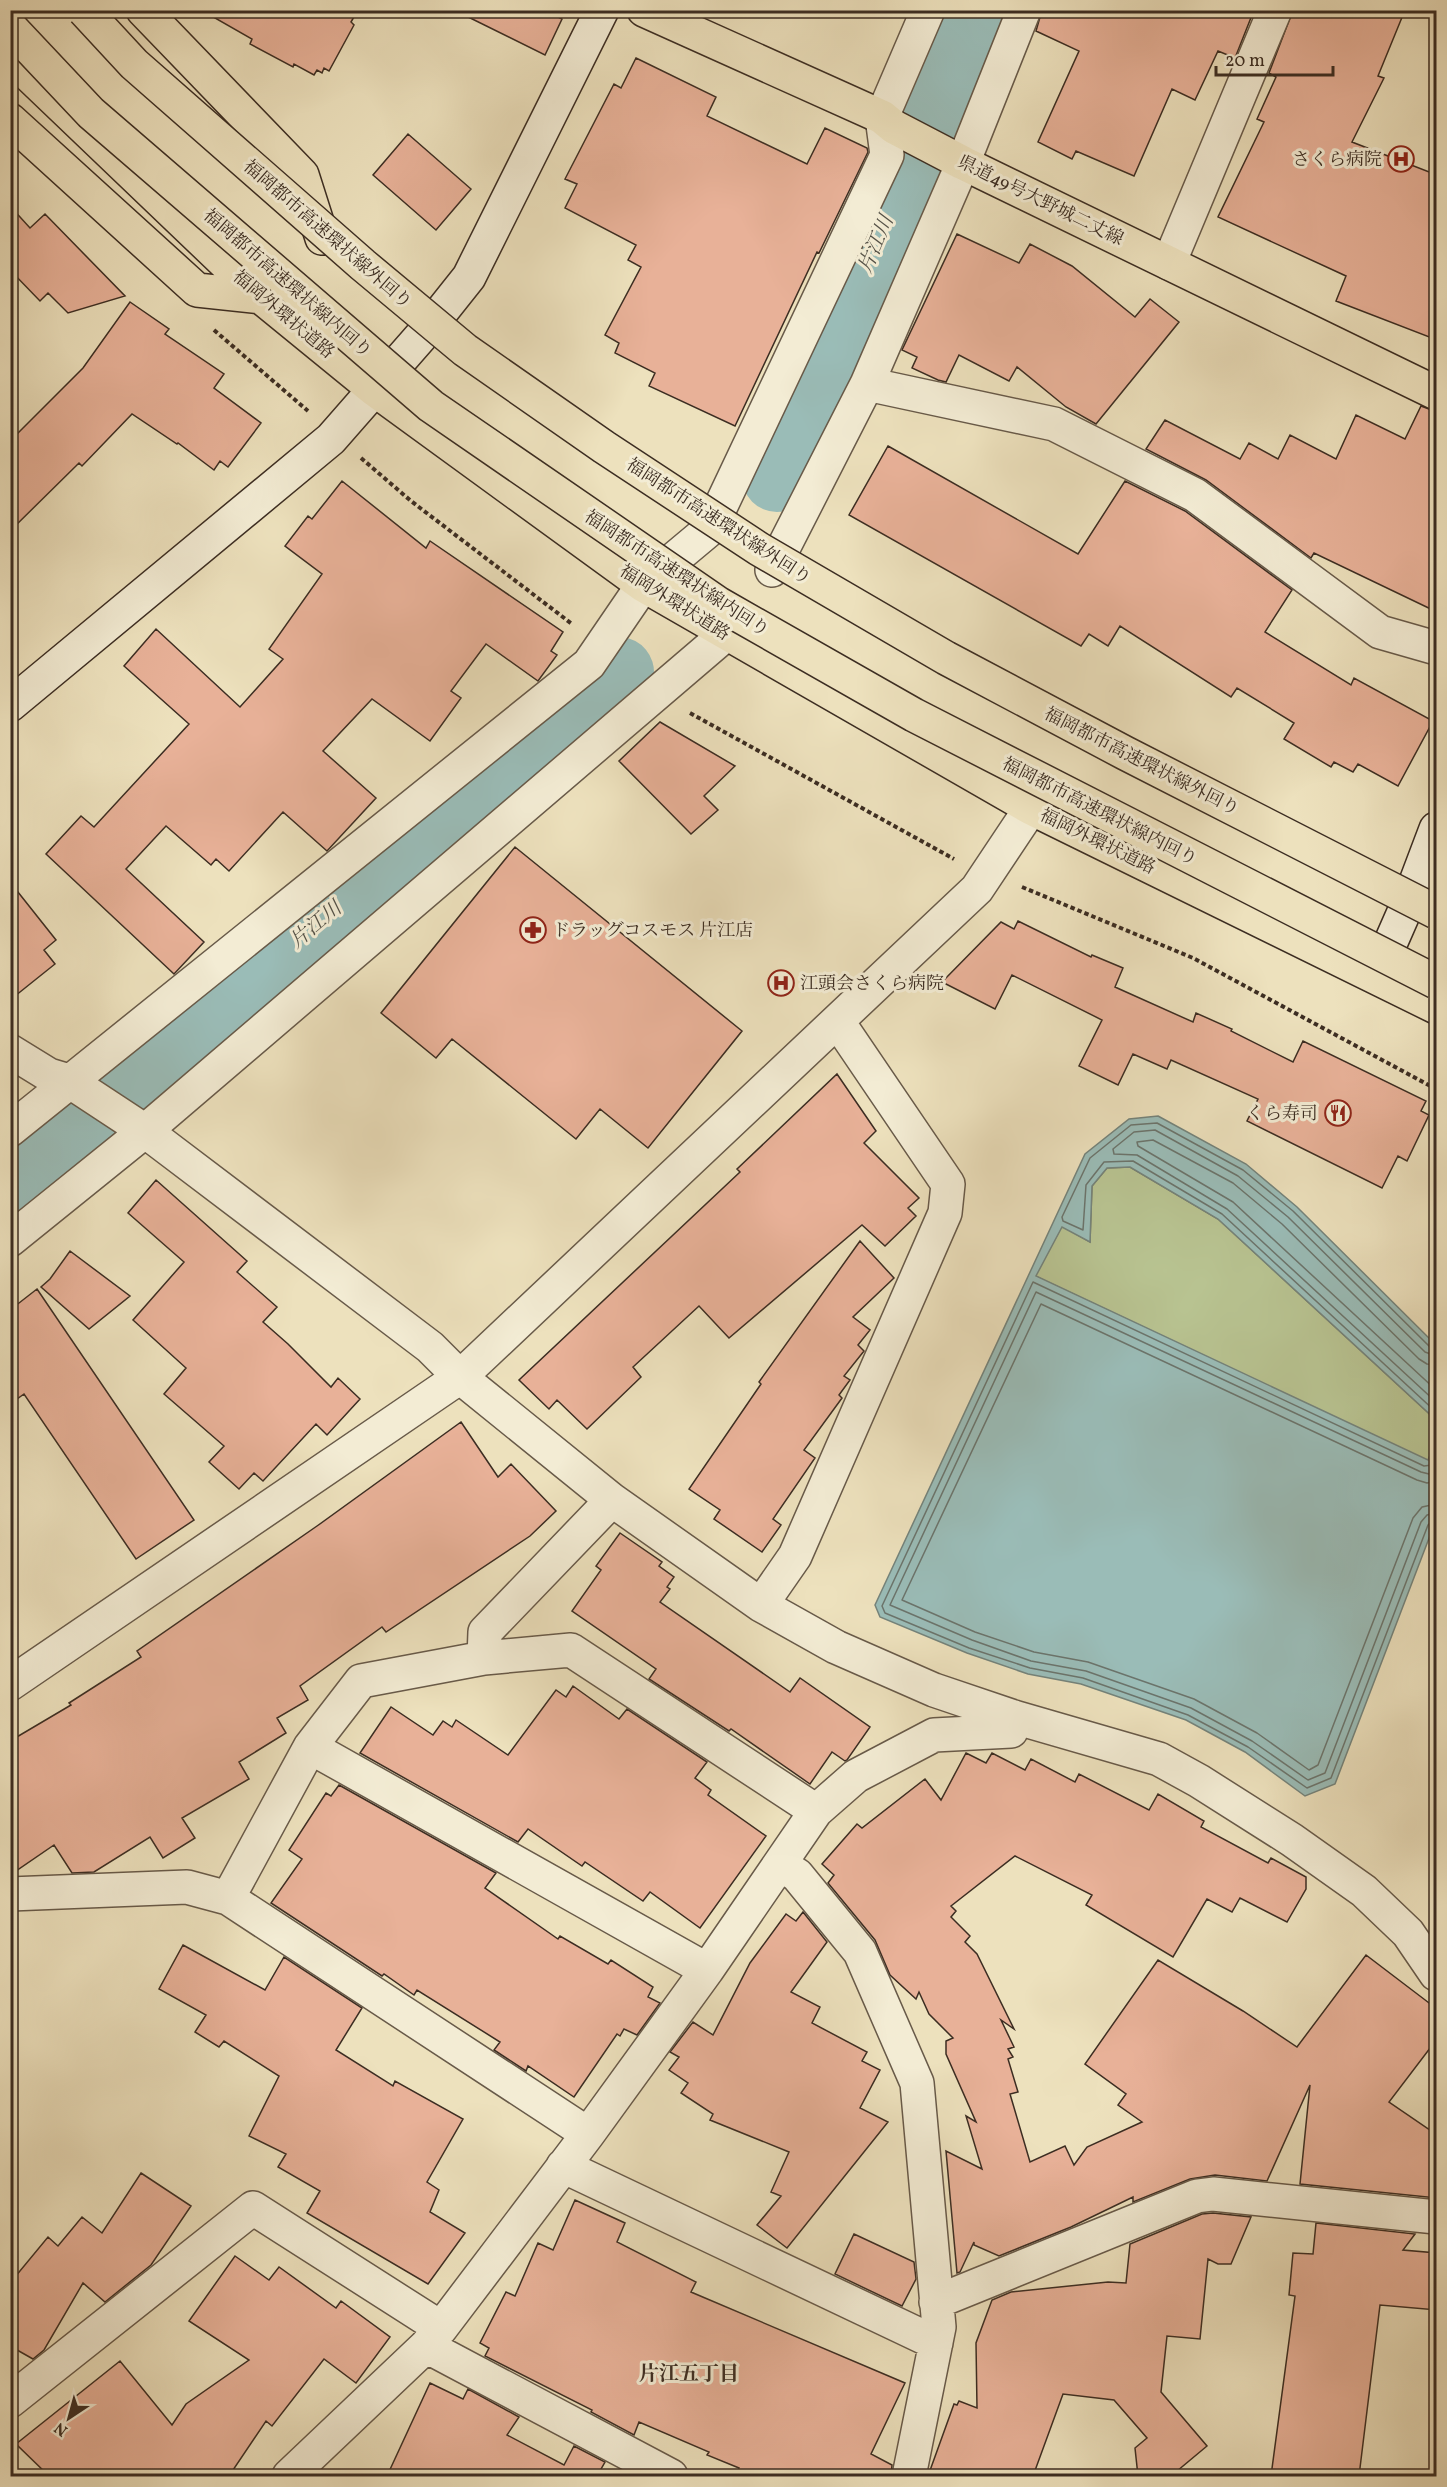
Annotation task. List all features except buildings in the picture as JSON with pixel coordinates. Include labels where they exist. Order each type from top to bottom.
[{"type":"main road","points":[[76,10],[323,244],[430,326],[710,529],[772,570],[1076,736],[1427,911]]},
{"type":"main road","name":"福岡都市高速環状線外回り","points":[[84,10],[143,72],[304,215],[465,350],[633,466],[759,549],[946,658],[1427,911]]},
{"type":"main road","points":[[143,10],[302,175],[323,244]]},
{"type":"main road","name":"県道49号大野城二丈線","points":[[644,10],[888,122],[955,158],[1437,393]]},
{"type":"main road","name":"福岡都市高速環状線内回り","points":[[10,27],[91,113],[431,406],[719,604],[914,715],[1437,982]]},
{"type":"main road","name":"福岡外環状道路","points":[[10,54],[29,75],[261,297],[375,390],[643,585],[1031,808],[1437,1007]]},
{"type":"main road","points":[[10,120],[197,290],[261,297]]},
{"type":"street","points":[[10,705],[331,439],[430,326],[469,277],[602,10]]},
{"type":"street","points":[[10,1130],[589,664],[643,585],[710,529],[887,155],[888,122],[928,10]]},
{"type":"street","points":[[772,570],[867,384],[955,158],[1024,10]]},
{"type":"street","points":[[1169,262],[1275,10]]},
{"type":"street","points":[[867,384],[1054,424],[1195,495],[1380,632],[1437,648]]},
{"type":"street","points":[[10,1240],[145,1131],[726,634]]},
{"type":"street","points":[[10,1684],[460,1377],[977,890],[1031,808]]},
{"type":"street","points":[[1376,976],[1427,911],[1437,828]]},
{"type":"street","points":[[761,1605],[795,1556],[945,1212],[948,1184],[838,1022]]},
{"type":"street","points":[[10,1051],[49,1075],[71,1083],[145,1131],[430,1347],[460,1377],[612,1500],[761,1605],[836,1647],[934,1690],[1014,1717],[1159,1759],[1199,1781],[1292,1840],[1364,1891],[1408,1933],[1437,1974]]},
{"type":"street","points":[[484,1658],[486,1632],[612,1500]]},
{"type":"street","points":[[228,1898],[310,1747],[361,1681],[484,1658],[571,1650],[816,1811]]},
{"type":"street","points":[[289,2476],[434,2337],[588,2134],[707,1970],[816,1811],[856,1776],[934,1735],[1011,1731],[1014,1717]]},
{"type":"street","points":[[310,1747],[707,1970]]},
{"type":"street","points":[[781,1865],[797,1875],[860,1952],[917,2083],[939,2327],[909,2476]]},
{"type":"street","points":[[10,1894],[187,1887],[228,1898],[588,2134]]},
{"type":"street","points":[[564,2166],[936,2343]]},
{"type":"street","points":[[936,2302],[1197,2196],[1213,2194],[1437,2217]]},
{"type":"street","points":[[10,2401],[253,2208],[434,2337],[649,2472]]},
{"type":"green space","points":[[1130,1167],[1218,1219],[1436,1420],[1436,1440],[1428,1461],[1035,1276],[1062,1226],[1090,1242],[1092,1186],[1107,1168]]},
{"type":"water","points":[[1158,1116],[1246,1164],[1297,1207],[1436,1345],[1436,1420],[1218,1219],[1130,1167],[1107,1168],[1092,1186],[1090,1242],[1062,1227],[1036,1276],[1428,1460],[1436,1440],[1436,1520],[1335,1784],[1305,1796],[1245,1752],[1186,1720],[1081,1684],[1028,1674],[967,1653],[880,1617],[875,1605],[1085,1154],[1129,1119]]},
{"type":"waterway","name":"片江川","points":[[777,477],[973,10]]},
{"type":"waterway","name":"片江川","points":[[10,1177],[619,672]]},
{"type":"place","name":"さくら病院","points":[[1401,159]]},
{"type":"place","name":"ドラッグコスモス 片江店","points":[[533,930]]},
{"type":"place","name":"江頭会さくら病院","points":[[781,983]]},
{"type":"place","name":"くら寿司","points":[[1338,1113]]},
{"type":"district","name":"片江五丁目","points":[[689,2373]]}]
